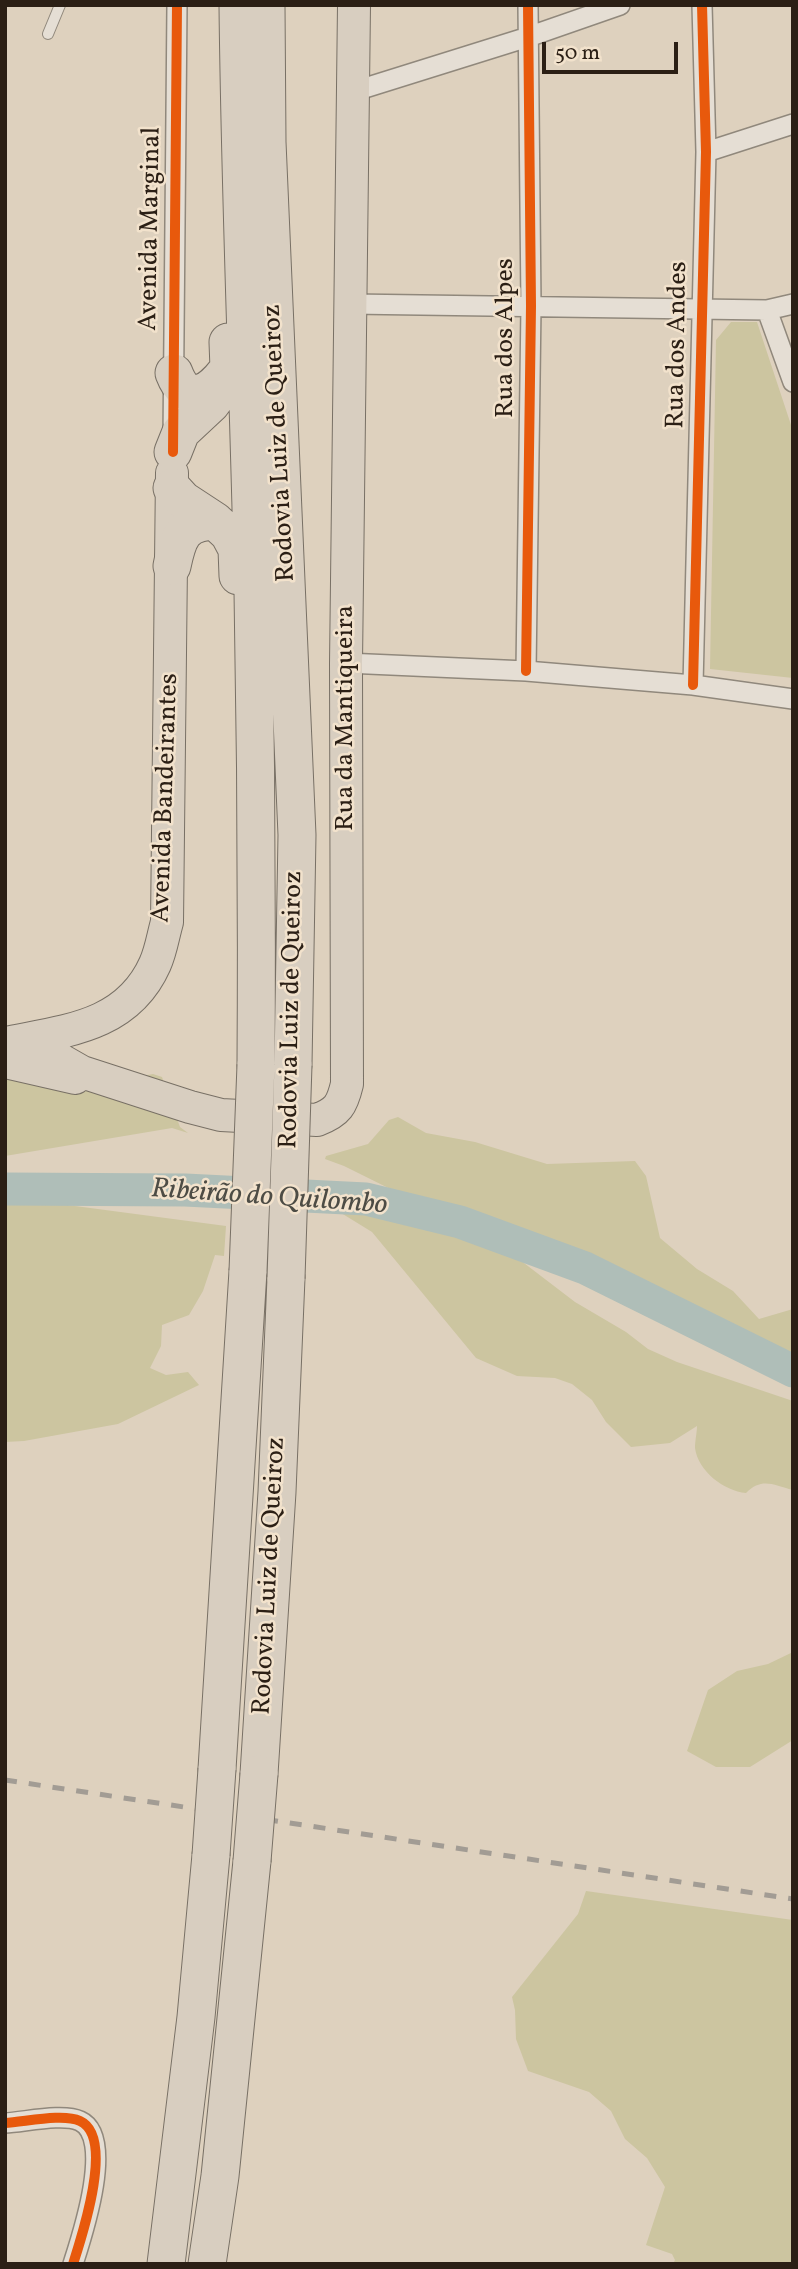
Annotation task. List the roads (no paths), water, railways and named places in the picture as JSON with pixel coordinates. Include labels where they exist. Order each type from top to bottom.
[{"type":"highway","points":[[222,5],[229,369],[222,389],[211,404],[181,432],[172,470],[194,509],[215,521],[229,534],[236,549],[244,740],[256,861]]},
{"type":"highway","name":"Rodovia Luiz de Queiroz","points":[[166,2264],[196,2017],[218,1769],[248,1271],[256,1065],[253,590],[238,5]]},
{"type":"highway","name":"Rodovia Luiz de Queiroz","points":[[207,2264],[220,2176],[259,1774],[277,1492],[293,1065],[297,835],[267,142],[265,5]]},
{"type":"highway","points":[[174,373],[179,385],[190,393],[204,394],[215,387],[229,369]]},
{"type":"highway","points":[[172,566],[176,547],[189,526],[199,521],[215,521]]},
{"type":"highway","points":[[144,2264],[184,2119]]},
{"type":"highway","points":[[220,2176],[220,2264]]},
{"type":"main road","name":"Rua da Mantiqueira","points":[[44,1035],[49,1052],[82,1072],[221,1115],[317,1120],[331,1114],[343,1101],[347,1084],[346,663],[354,5]]},
{"type":"main road","name":"Avenida Bandeirantes","points":[[5,1043],[106,1018],[122,1007],[146,981],[156,962],[167,922],[172,470]]},
{"type":"main road","points":[[5,1062],[98,1084],[112,1080],[108,1070],[91,1052],[89,1042],[92,1023]]},
{"type":"street","name":"Avenida Marginal","points":[[172,470],[177,5]]},
{"type":"street","name":"Rua dos Alpes","points":[[526,671],[531,306],[528,5]]},
{"type":"street","points":[[352,92],[620,5]]},
{"type":"street","name":"Rua dos Andes","points":[[693,685],[706,152],[702,5]]},
{"type":"street","points":[[706,152],[793,124]]},
{"type":"street","points":[[351,304],[767,310],[793,304]]},
{"type":"street","points":[[767,310],[793,383]]},
{"type":"street","points":[[346,663],[526,671],[693,685],[793,699]]},
{"type":"street","points":[[5,2123],[70,2118],[89,2127],[94,2135],[94,2186],[73,2264]]},
{"type":"lane","points":[[48,34],[60,5]]},
{"type":"waterway","name":"Ribeirão do Quilombo","points":[[5,1189],[185,1190],[366,1199],[460,1222],[585,1268],[793,1371]]},
{"type":"railway","points":[[5,1780],[793,1899]]}]
